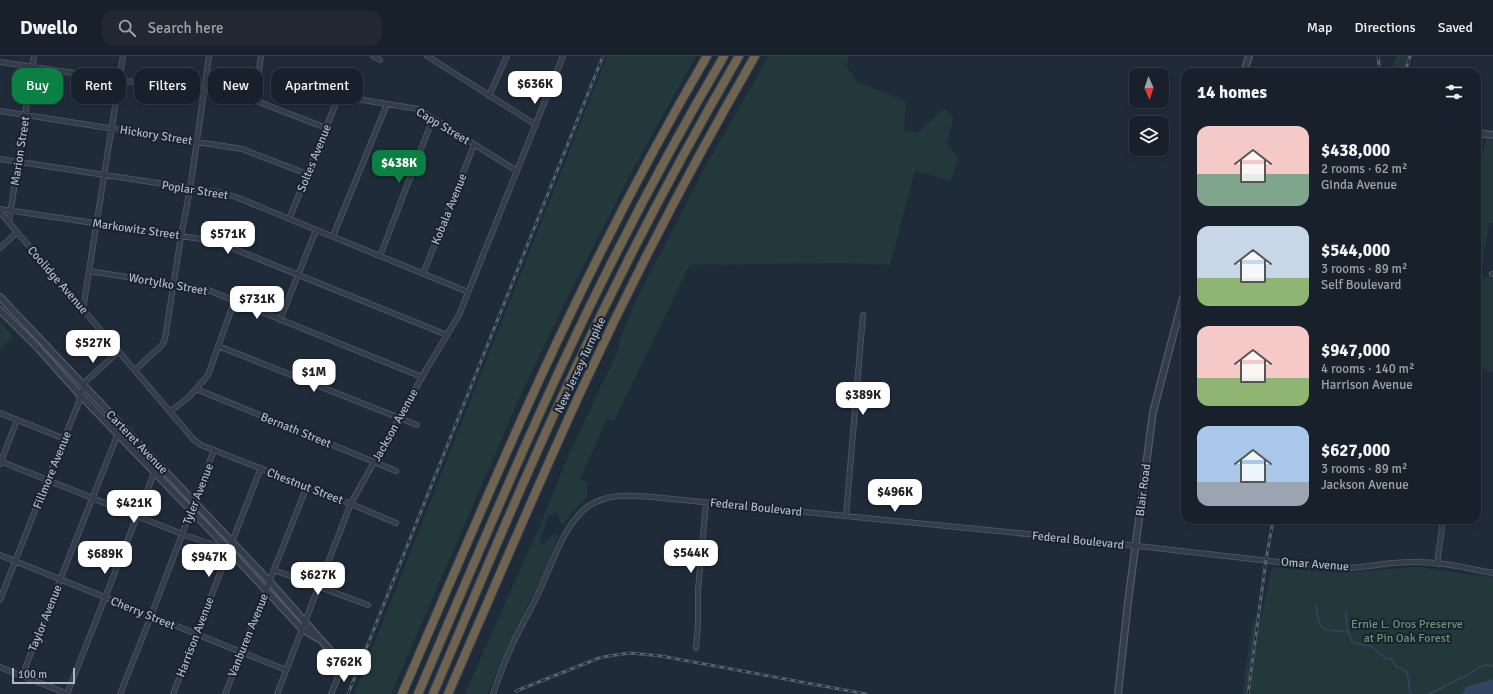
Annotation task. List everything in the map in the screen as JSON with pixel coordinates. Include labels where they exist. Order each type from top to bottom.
[{"type":"highway","points":[[402,694],[515,435],[568,319],[636,184],[707,56]]},
{"type":"highway","name":"New Jersey Turnpike","points":[[418,694],[525,447],[588,311],[648,192],[724,56]]},
{"type":"highway","name":"New Jersey Turnpike","points":[[433,694],[544,438],[600,317],[661,197],[739,56]]},
{"type":"highway","name":"New Jersey Turnpike","points":[[448,694],[556,446],[613,323],[673,204],[755,56]]},
{"type":"street","name":"Marion Street","points":[[9,222],[34,56]]},
{"type":"street","points":[[122,68],[123,56]]},
{"type":"street","points":[[135,370],[162,345],[165,339],[190,189],[209,56]]},
{"type":"street","points":[[259,68],[261,56]]},
{"type":"street","points":[[373,56],[380,60]]},
{"type":"street","points":[[427,56],[536,125]]},
{"type":"street","points":[[490,96],[507,56]]},
{"type":"street","name":"Jackson Avenue","points":[[277,694],[351,504],[422,377],[459,315],[563,56]]},
{"type":"street","points":[[1245,68],[1249,56]]},
{"type":"street","points":[[0,62],[71,73]]},
{"type":"street","points":[[126,81],[208,94]]},
{"type":"street","name":"Capp Street","points":[[363,100],[418,109],[517,171]]},
{"type":"street","points":[[83,309],[116,104]]},
{"type":"street","points":[[263,104],[326,128]]},
{"type":"street","name":"Soltes Avenue","points":[[289,219],[336,104]]},
{"type":"street","points":[[332,236],[387,104]]},
{"type":"street","name":"Hickory Street","points":[[0,111],[242,149],[308,174]]},
{"type":"street","points":[[380,256],[433,118]]},
{"type":"street","points":[[1481,134],[1493,135]]},
{"type":"street","name":"Kobala Avenue","points":[[423,274],[474,145]]},
{"type":"street","name":"Poplar Street","points":[[0,159],[236,197],[468,292]]},
{"type":"street","name":"Markowitz Street","points":[[0,209],[181,236],[222,244],[447,335]]},
{"type":"street","name":"Coolidge Avenue","points":[[0,212],[194,440],[201,445],[214,450]]},
{"type":"street","points":[[280,320],[316,230]]},
{"type":"street","points":[[0,248],[17,232]]},
{"type":"street","name":"Wortylko Street","points":[[90,271],[208,290],[234,302],[422,377]]},
{"type":"street","name":"Carteret Avenue","points":[[0,297],[270,582],[306,621],[343,665]]},
{"type":"street","points":[[170,411],[189,397],[208,376],[234,302]]},
{"type":"street","name":"Blair Road","points":[[1118,694],[1153,412],[1181,305]]},
{"type":"street","points":[[1,311],[8,306]]},
{"type":"street","name":"Carteret Avenue","points":[[1,311],[302,629],[321,640]]},
{"type":"street","points":[[846,516],[863,315]]},
{"type":"street","points":[[218,346],[417,425]]},
{"type":"street","name":"Fillmore Avenue","points":[[0,600],[46,480],[65,439],[85,382],[119,351]]},
{"type":"street","points":[[51,363],[57,357]]},
{"type":"street","name":"Bernath Street","points":[[196,390],[396,471]]},
{"type":"street","points":[[0,412],[65,439]]},
{"type":"street","points":[[18,420],[0,462],[182,534],[228,550]]},
{"type":"street","name":"Taylor Avenue","points":[[22,676],[121,426]]},
{"type":"street","name":"Chestnut Street","points":[[214,450],[307,486],[396,523]]},
{"type":"street","name":"Tyler Avenue","points":[[120,694],[195,503],[214,450]]},
{"type":"street","points":[[0,667],[67,694],[158,463]]},
{"type":"street","name":"Harrison Avenue","points":[[173,694],[261,468]]},
{"type":"street","name":"Vanburen Avenue","points":[[225,694],[307,486]]},
{"type":"street","name":"Federal Boulevard","points":[[493,694],[513,644],[538,595],[566,531],[582,512],[598,501],[611,497],[623,495],[1136,546]]},
{"type":"street","points":[[696,648],[698,625],[698,590],[706,503]]},
{"type":"street","points":[[1437,564],[1442,524]]},
{"type":"street","name":"Omar Avenue","points":[[1136,546],[1337,568],[1410,562],[1437,564],[1493,573]]},
{"type":"street","name":"Cherry Street","points":[[0,555],[286,670]]},
{"type":"street","points":[[274,570],[368,605]]},
{"type":"street","points":[[331,694],[343,665]]},
{"type":"green space","points":[[607,56],[696,56],[634,167],[565,302],[521,394],[391,694],[354,694]]},
{"type":"green space","points":[[769,56],[849,56],[846,65],[857,82],[906,101],[904,130],[917,133],[945,108],[953,118],[947,144],[958,158],[951,181],[915,170],[890,265],[841,263],[690,265],[614,421],[607,419],[580,479],[587,482],[587,499],[576,508],[562,526],[557,512],[548,516],[539,542],[544,544],[553,534],[559,535],[541,579],[511,639],[487,694],[465,694],[540,525],[570,452],[619,348],[619,341],[636,300],[706,165]]},
{"type":"green space","points":[[1396,56],[1408,56],[1404,68],[1392,68]]},
{"type":"green space","points":[[1486,139],[1493,140],[1493,223],[1489,223],[1481,276],[1481,161]]},
{"type":"green space","points":[[1481,276],[1493,279],[1493,372],[1481,370]]},
{"type":"green space","points":[[0,321],[13,336],[0,349]]},
{"type":"green space","name":"Ernie L. Oros Preserve at Pin Oak Forest","points":[[1272,567],[1339,573],[1416,567],[1493,577],[1493,694],[1242,694],[1253,618],[1261,619]]},
{"type":"water","points":[[1493,679],[1493,694],[1462,694],[1466,687]]},
{"type":"waterway","points":[[1316,605],[1319,621],[1323,628],[1332,631],[1348,632]]},
{"type":"waterway","points":[[1346,612],[1347,629],[1353,643],[1371,646],[1385,658],[1391,659],[1397,667],[1406,672],[1411,694]]},
{"type":"waterway","points":[[1429,694],[1468,675],[1479,667],[1486,665],[1493,666]]},
{"type":"railway","points":[[348,694],[603,56]]},
{"type":"railway","points":[[1378,56],[1380,68]]},
{"type":"railway","points":[[1406,68],[1410,56]]},
{"type":"railway","points":[[1248,694],[1272,524]]},
{"type":"railway","points":[[516,691],[599,658],[630,653],[661,656],[866,694]]}]
